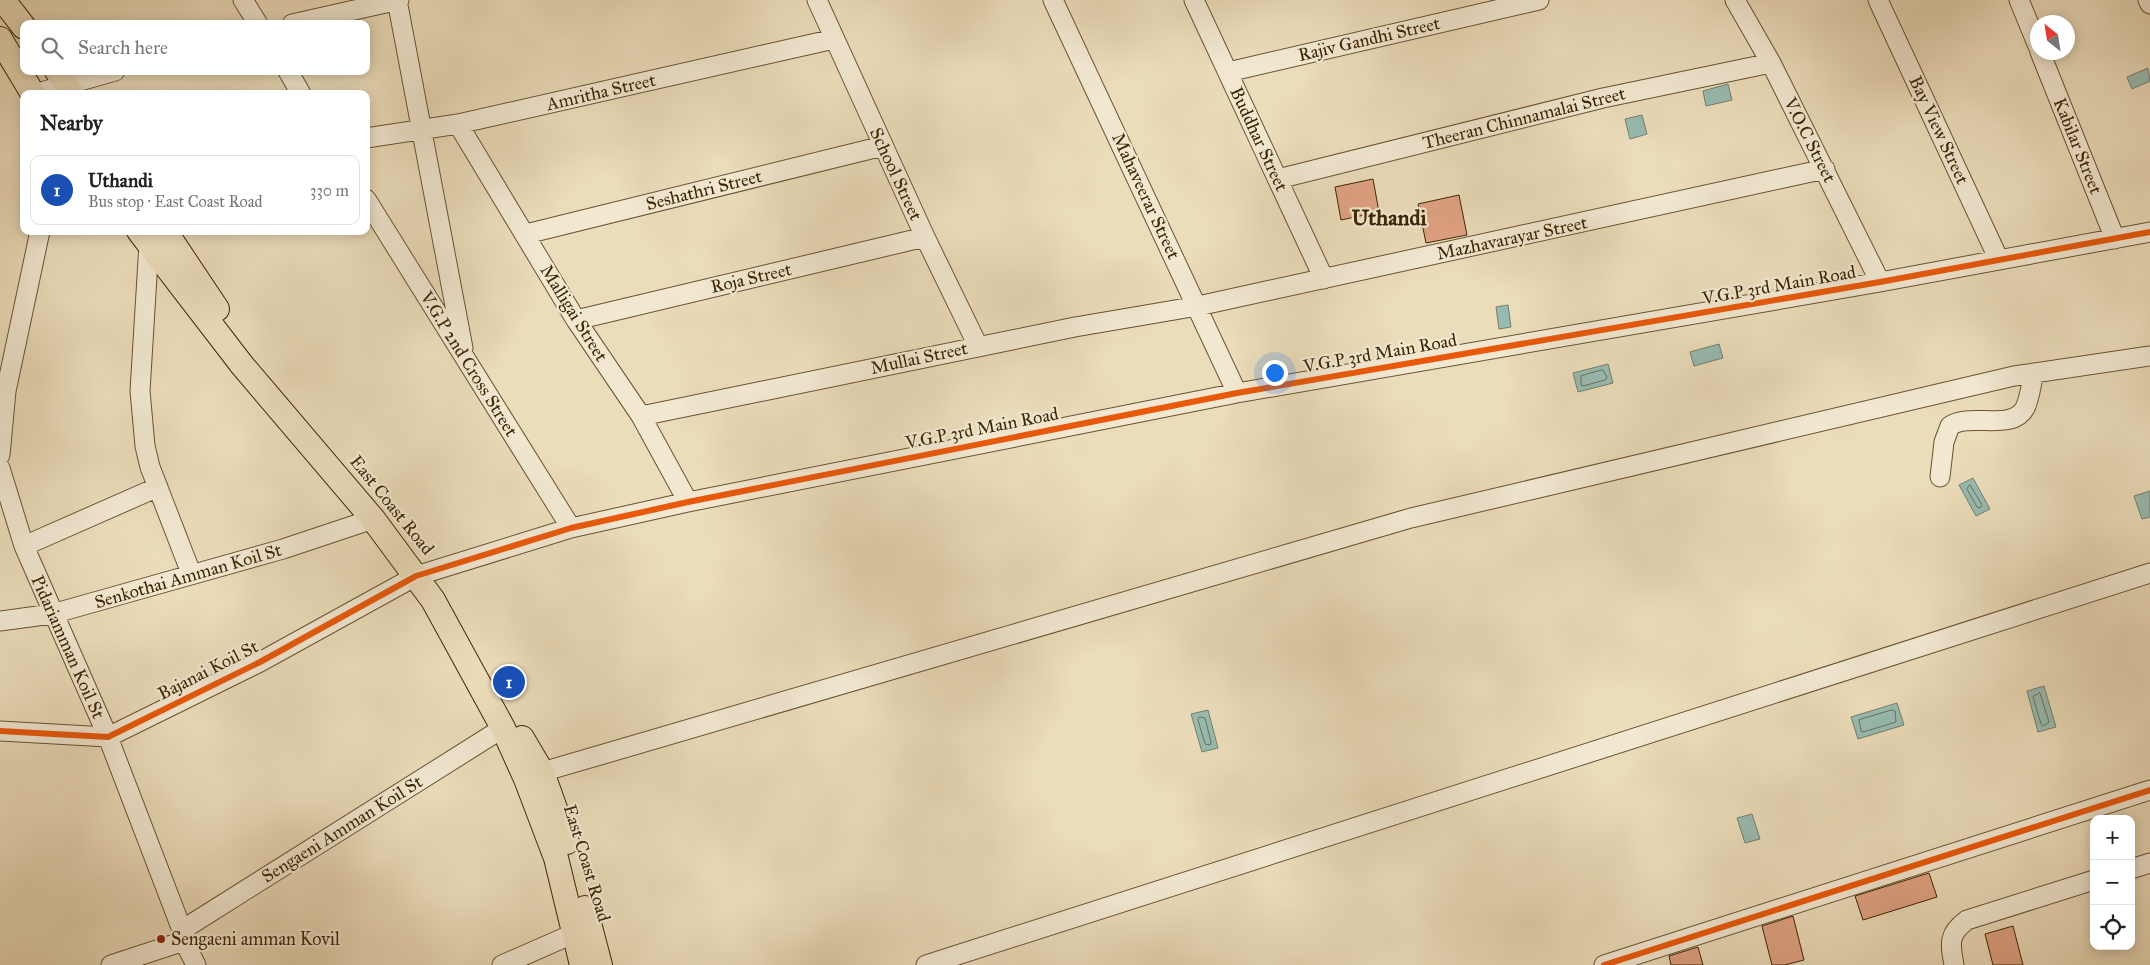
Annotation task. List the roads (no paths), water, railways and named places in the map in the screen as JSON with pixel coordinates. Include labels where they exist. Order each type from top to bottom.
[{"type":"main road","points":[[3,0],[20,22]]},
{"type":"main road","points":[[0,39],[20,71]]},
{"type":"main road","points":[[22,75],[32,90]]},
{"type":"main road","name":"East Coast Road","points":[[151,236],[242,365],[372,519],[421,574],[442,594],[513,724],[542,772],[572,856],[600,965]]},
{"type":"main road","name":"East Coast Road","points":[[151,236],[381,512],[421,574],[433,600],[503,728],[526,779],[556,858],[582,965]]},
{"type":"street","points":[[243,0],[256,20]]},
{"type":"street","points":[[310,20],[398,0],[465,359]]},
{"type":"street","name":"School Street","points":[[817,0],[925,237],[978,346]]},
{"type":"street","name":"Mahaveerar Street","points":[[1053,0],[1198,306],[1237,393]]},
{"type":"street","name":"Buddhar Street","points":[[1194,0],[1324,278]]},
{"type":"street","name":"Rajiv Gandhi Street","points":[[1228,72],[1539,0]]},
{"type":"street","name":"V.O.C Street","points":[[1736,0],[1771,62],[1880,282]]},
{"type":"street","name":"Bay View Street","points":[[1878,0],[1999,260]]},
{"type":"street","points":[[2019,0],[2030,27]]},
{"type":"street","points":[[2148,0],[2150,4]]},
{"type":"street","name":"Amritha Street","points":[[370,137],[458,124],[834,39]]},
{"type":"street","name":"Kabilar Street","points":[[2043,60],[2115,239]]},
{"type":"street","name":"Theeran Chinnamalai Street","points":[[1278,179],[1604,98],[1771,62]]},
{"type":"street","points":[[45,90],[98,75]]},
{"type":"street","points":[[290,75],[299,90]]},
{"type":"street","name":"Malligai Street","points":[[458,124],[526,234],[576,320],[641,416],[688,502]]},
{"type":"street","name":"Seshathri Street","points":[[526,234],[883,146]]},
{"type":"street","name":"Mazhavarayar Street","points":[[1198,306],[1825,169]]},
{"type":"street","name":"V.G.P 2nd Cross Street","points":[[370,206],[571,528]]},
{"type":"street","name":"V.G.P 3rd Main Road","points":[[421,574],[571,528],[688,502],[1237,393],[1880,282],[2150,232]]},
{"type":"street","points":[[0,455],[6,391],[5,367],[39,235]]},
{"type":"street","points":[[151,236],[140,391],[145,446],[158,487],[191,573]]},
{"type":"street","name":"Roja Street","points":[[576,320],[925,237]]},
{"type":"street","name":"Mullai Street","points":[[641,416],[978,346],[1198,306]]},
{"type":"street","points":[[542,772],[1411,518],[2014,376],[2150,356]]},
{"type":"street","points":[[1940,476],[1944,442],[1950,426],[1962,421],[2005,420],[2019,414],[2025,408],[2034,373]]},
{"type":"street","name":"Pidariamman Koil St","points":[[0,468],[24,546],[52,614],[108,737],[182,935],[196,965]]},
{"type":"street","points":[[24,546],[158,487]]},
{"type":"street","name":"Senkothai Amman Koil St","points":[[0,621],[52,614],[191,573],[283,549],[372,519]]},
{"type":"street","points":[[926,965],[2150,573]]},
{"type":"street","name":"Bajanai Koil St","points":[[0,731],[108,737],[260,662],[421,574]]},
{"type":"street","name":"Sengaeni Amman Koil St","points":[[111,965],[182,935],[503,728]]},
{"type":"street","points":[[1604,965],[2150,790]]},
{"type":"street","points":[[2135,868],[2150,863]]},
{"type":"street","points":[[1954,965],[1951,938],[1957,927],[1967,920],[2090,881]]},
{"type":"street","points":[[502,965],[575,933]]},
{"type":"water","points":[[2148,68],[2150,81],[2132,89],[2127,77]]},
{"type":"water","points":[[1728,84],[1732,100],[1706,106],[1703,91]]},
{"type":"water","points":[[1642,115],[1647,134],[1630,139],[1625,119]]},
{"type":"water","points":[[1508,305],[1511,327],[1499,329],[1496,307]]},
{"type":"water","points":[[1719,344],[1723,358],[1694,366],[1690,352]]},
{"type":"water","points":[[1608,364],[1613,383],[1578,392],[1573,373]]},
{"type":"water","points":[[1973,478],[1990,509],[1976,516],[1959,485]]},
{"type":"water","points":[[2150,491],[2150,517],[2142,519],[2134,496]]},
{"type":"water","points":[[2044,686],[2056,727],[2038,732],[2027,691]]},
{"type":"water","points":[[1897,703],[1904,725],[1858,739],[1851,717]]},
{"type":"water","points":[[1208,710],[1218,748],[1202,752],[1191,714]]},
{"type":"water","points":[[1752,814],[1760,839],[1745,843],[1737,818]]},
{"type":"place","name":"Uthandi","points":[[509,682]]},
{"type":"place","name":"Sengaeni amman Kovil","points":[[161,939]]},
{"type":"district","name":"Uthandi","points":[[1389,217]]}]
